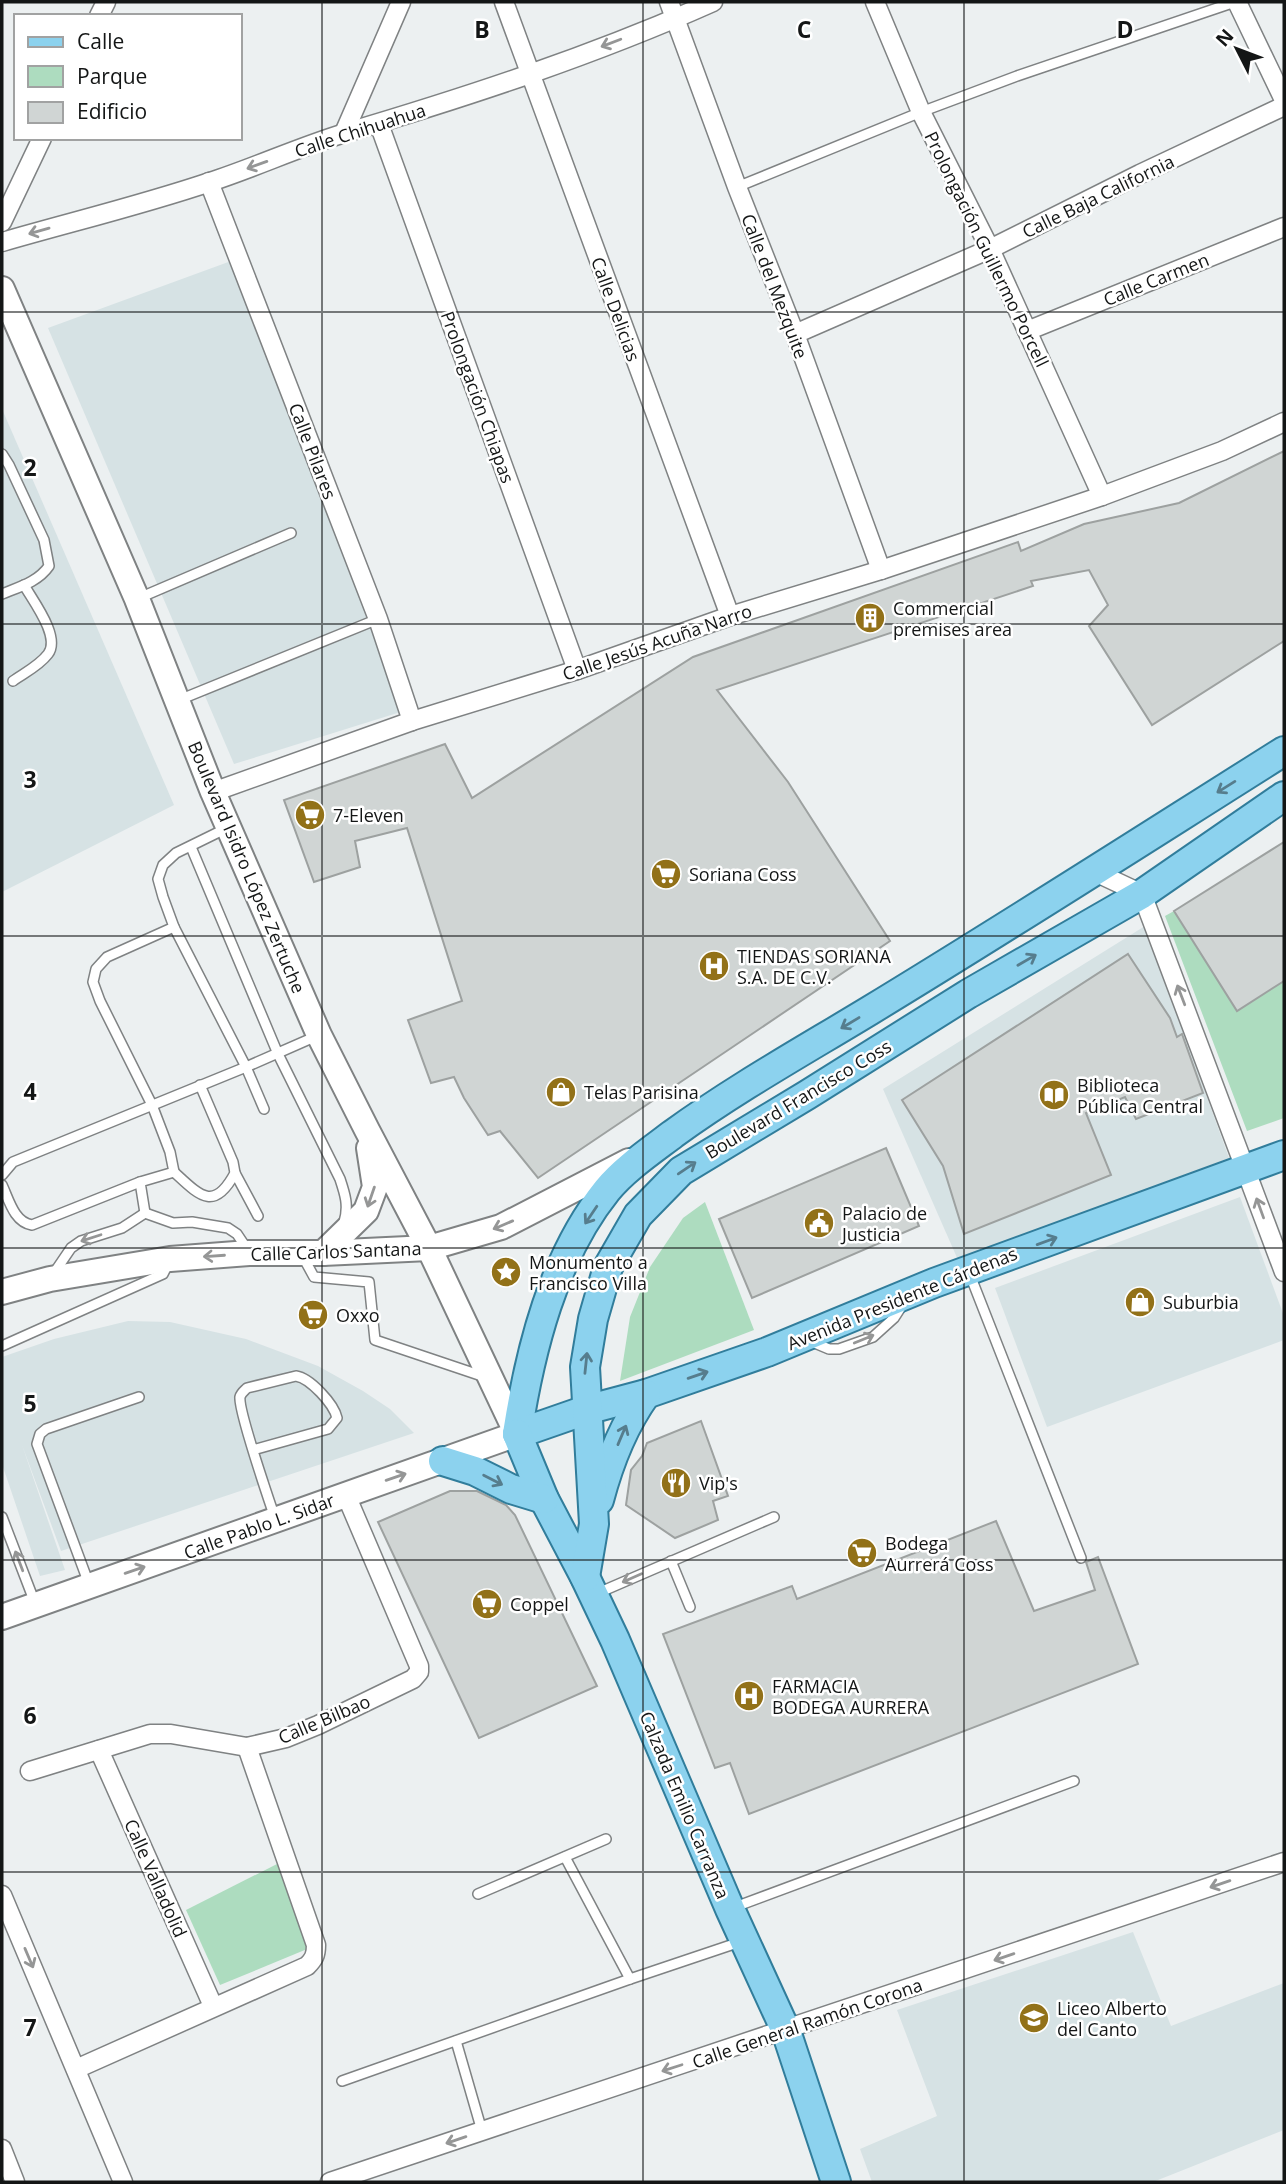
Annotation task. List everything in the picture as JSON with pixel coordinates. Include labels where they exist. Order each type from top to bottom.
[{"type":"main road","name":"Boulevard Isidro López Zertuche","points":[[2,289],[137,599],[213,792],[319,1035],[429,1248],[517,1434]]},
{"type":"main road","name":"Boulevard Francisco Coss","points":[[517,1434],[523,1395],[549,1301],[572,1243],[608,1189],[652,1150],[702,1113],[942,967],[1284,751]]},
{"type":"main road","name":"Boulevard Francisco Coss","points":[[589,1586],[594,1524],[585,1367],[593,1319],[608,1267],[638,1215],[681,1171],[968,994],[1142,894],[1284,796]]},
{"type":"main road","points":[[968,994],[961,984],[962,971],[1033,910]]},
{"type":"main road","points":[[807,1095],[929,988],[942,967]]},
{"type":"main road","points":[[312,1253],[340,1235],[366,1210],[375,1188],[367,1130]]},
{"type":"main road","name":"Calle Carlos Santana","points":[[2,1292],[50,1279],[170,1259],[249,1253],[429,1248],[501,1227],[652,1150]]},
{"type":"main road","name":"Avenida Presidente Cárdenas","points":[[517,1434],[586,1410],[646,1394],[767,1352],[968,1270],[1284,1155]]},
{"type":"main road","points":[[594,1524],[604,1480],[618,1444],[629,1418],[646,1394]]},
{"type":"main road","name":"Calle Pablo L. Sidar","points":[[5,1613],[35,1605],[517,1434]]},
{"type":"main road","name":"Calzada Emilio Carranza","points":[[517,1434],[544,1499],[621,1653],[730,1909],[786,2031],[836,2182]]},
{"type":"main road","points":[[443,1461],[475,1471],[511,1489],[544,1499]]},
{"type":"street","points":[[344,134],[401,2]]},
{"type":"street","name":"Calle Delicias","points":[[504,2],[730,616]]},
{"type":"street","name":"Calle Chihuahua","points":[[2,242],[209,182],[344,134],[532,74],[672,10],[713,2]]},
{"type":"street","name":"Prolongación Guillermo Porcell","points":[[876,2],[921,112],[990,249],[1102,496]]},
{"type":"street","points":[[1236,2],[1284,100]]},
{"type":"street","name":"Calle del Mezquite","points":[[672,10],[881,570]]},
{"type":"street","name":"Calle Baja California","points":[[795,334],[990,249],[1140,174],[1284,107]]},
{"type":"street","name":"Prolongación Chiapas","points":[[379,124],[577,670]]},
{"type":"street","points":[[3,217],[41,140]]},
{"type":"street","name":"Calle Pilares","points":[[209,182],[378,619],[412,721]]},
{"type":"street","name":"Calle Carmen","points":[[1027,331],[1284,227]]},
{"type":"street","name":"Calle Jesús Acuña Narro","points":[[213,792],[412,721],[577,670],[730,616],[881,570],[1102,496],[1222,451],[1284,422]]},
{"type":"street","points":[[1093,871],[1142,894],[1284,1272]]},
{"type":"street","name":"Calle Bilbao","points":[[30,1771],[150,1734],[171,1734],[247,1747],[286,1738],[413,1679],[419,1672],[419,1666],[346,1495]]},
{"type":"street","points":[[76,2069],[307,1966],[316,1953],[316,1945],[247,1747]]},
{"type":"street","name":"Calle Valladolid","points":[[99,1750],[213,2006]]},
{"type":"street","name":"Calle General Ramón Corona","points":[[330,2182],[1284,1862]]},
{"type":"street","points":[[2,1895],[123,2182]]},
{"type":"street","points":[[2,2149],[15,2182]]},
{"type":"lane","points":[[737,187],[1017,76],[1236,2]]},
{"type":"lane","points":[[2,454],[48,552],[48,566],[43,574],[2,594]]},
{"type":"lane","points":[[137,599],[290,533]]},
{"type":"lane","points":[[13,681],[41,662],[50,652],[52,638],[24,585]]},
{"type":"lane","points":[[177,701],[378,619]]},
{"type":"lane","points":[[228,827],[176,853],[163,864],[158,879],[174,927],[264,1109]]},
{"type":"lane","points":[[191,847],[278,1054],[340,1179],[347,1212],[340,1235]]},
{"type":"lane","points":[[174,927],[107,957],[96,969],[93,982],[152,1105],[170,1152],[174,1172],[196,1191],[213,1197],[228,1188],[235,1173]]},
{"type":"lane","points":[[2,1175],[13,1162],[246,1068],[319,1035]]},
{"type":"lane","points":[[200,1086],[235,1173],[258,1216]]},
{"type":"lane","points":[[2,1185],[17,1216],[24,1223],[32,1225],[140,1182],[174,1172]]},
{"type":"lane","points":[[140,1182],[145,1213]]},
{"type":"lane","points":[[145,1213],[173,1223],[192,1222],[228,1228],[237,1234],[249,1253]]},
{"type":"lane","points":[[50,1279],[71,1248],[81,1241],[122,1228],[145,1213]]},
{"type":"lane","points":[[312,1253],[314,1277],[369,1282],[375,1340],[490,1379]]},
{"type":"lane","points":[[2,1346],[163,1274],[170,1259]]},
{"type":"lane","points":[[968,1270],[1081,1558]]},
{"type":"lane","points":[[253,1450],[328,1429],[337,1418],[336,1411],[303,1377],[296,1376],[247,1388],[240,1397],[253,1450],[275,1520]]},
{"type":"lane","points":[[89,1586],[37,1444],[38,1438],[46,1429],[139,1397]]},
{"type":"lane","points":[[2,1517],[35,1605]]},
{"type":"lane","points":[[589,1586],[671,1562],[774,1517]]},
{"type":"lane","points":[[671,1562],[690,1607]]},
{"type":"lane","points":[[730,1909],[1074,1781]]},
{"type":"lane","points":[[478,1894],[606,1839]]},
{"type":"lane","points":[[565,1857],[630,1979]]},
{"type":"lane","points":[[342,2081],[745,1941]]},
{"type":"lane","points":[[456,2041],[482,2131]]},
{"type":"shaded area","points":[[242,257],[407,710],[234,764],[48,328]]},
{"type":"shaded area","points":[[2,409],[174,805],[2,892]]},
{"type":"shaded area","name":"Biblioteca Pública Central","points":[[1145,926],[1229,1158],[958,1260],[883,1089]]},
{"type":"shaded area","name":"Suburbia","points":[[1240,1197],[1284,1316],[1284,1340],[1047,1427],[995,1288]]},
{"type":"shaded area","points":[[128,1321],[170,1322],[246,1339],[318,1366],[390,1409],[414,1433],[61,1551],[22,1445],[65,1570],[40,1576],[2,1464],[2,1357],[54,1339]]},
{"type":"shaded area","points":[[1133,1932],[1171,2026],[1284,1983],[1284,2130],[1153,2182],[872,2182],[860,2149],[937,2116],[897,2010]]},
{"type":"green space","points":[[1174,911],[1237,1011],[1283,981],[1284,1118],[1247,1131],[1165,916]]},
{"type":"green space","points":[[705,1202],[754,1330],[620,1381],[630,1317],[650,1267],[683,1218]]},
{"type":"green space","points":[[277,1864],[312,1947],[220,1985],[186,1910]]},
{"type":"building","points":[[1284,451],[1284,641],[1152,725],[1089,626],[1108,605],[1089,570],[1031,581],[1033,586],[717,690],[788,782],[890,941],[538,1178],[500,1131],[488,1135],[454,1077],[431,1083],[408,1020],[462,1001],[407,828],[355,841],[360,867],[314,882],[284,800],[445,744],[472,798],[693,657],[1018,542],[1021,551],[1084,524],[1179,503]]},
{"type":"building","points":[[1284,842],[1284,981],[1237,1011],[1174,911]]},
{"type":"building","name":"Biblioteca Pública Central","points":[[1128,954],[1170,1018],[1177,1037],[1182,1034],[1203,1093],[1136,1119],[1125,1097],[1086,1113],[1111,1175],[964,1234],[943,1166],[902,1100]]},
{"type":"building","name":"Palacio de Justicia","points":[[886,1148],[919,1226],[752,1298],[719,1219]]},
{"type":"building","name":"Vip's","points":[[701,1421],[728,1496],[713,1501],[718,1520],[675,1538],[626,1505],[631,1470],[642,1456],[647,1443]]},
{"type":"building","name":"Coppel","points":[[450,1491],[477,1491],[506,1505],[515,1515],[597,1686],[479,1738],[378,1522]]},
{"type":"building","points":[[996,1521],[1034,1611],[1095,1590],[1086,1562],[1098,1557],[1138,1664],[749,1814],[730,1763],[715,1768],[663,1634],[792,1586],[797,1599]]},
{"type":"place","name":"Commercial premises area","points":[[870,618]]},
{"type":"place","name":"7-Eleven","points":[[310,815]]},
{"type":"place","name":"Soriana Coss","points":[[666,874]]},
{"type":"place","name":"TIENDAS SORIANA S.A. DE C.V.","points":[[714,966]]},
{"type":"place","name":"Telas Parisina","points":[[561,1092]]},
{"type":"place","name":"Biblioteca Pública Central","points":[[1054,1095]]},
{"type":"place","name":"Palacio de Justicia","points":[[819,1223]]},
{"type":"place","name":"Monumento a Francisco Villa","points":[[506,1272]]},
{"type":"place","name":"Suburbia","points":[[1140,1302]]},
{"type":"place","name":"Oxxo","points":[[313,1315]]},
{"type":"place","name":"Vip's","points":[[676,1483]]},
{"type":"place","name":"Bodega Aurrerá Coss","points":[[862,1553]]},
{"type":"place","name":"Coppel","points":[[487,1604]]},
{"type":"place","name":"FARMACIA BODEGA AURRERA","points":[[749,1696]]},
{"type":"place","name":"Liceo Alberto del Canto","points":[[1034,2018]]}]
